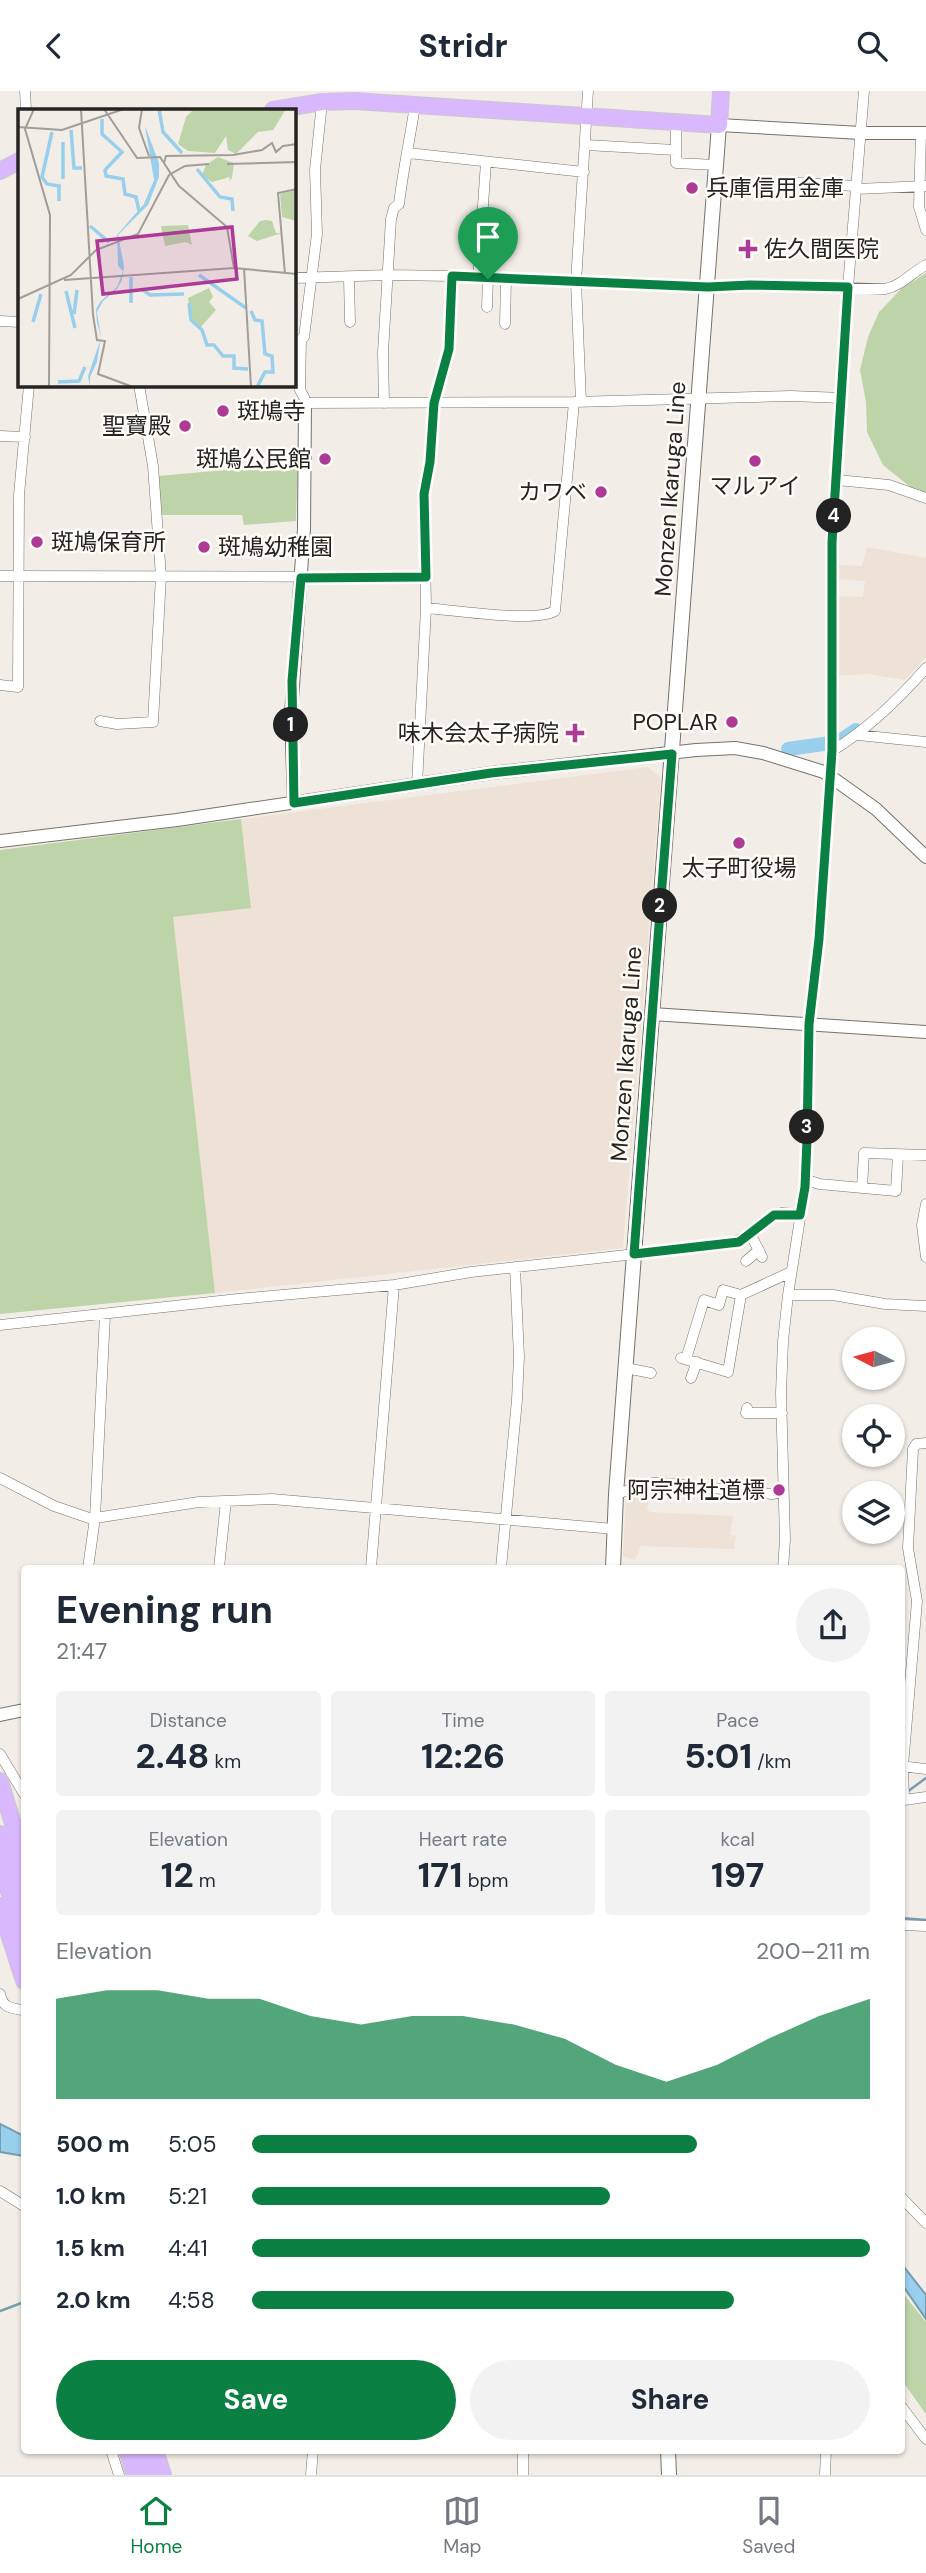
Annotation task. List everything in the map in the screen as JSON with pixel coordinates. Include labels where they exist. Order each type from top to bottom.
[{"type":"highway","points":[[280,109],[354,96],[415,105],[719,125],[721,91]]},
{"type":"highway","points":[[0,171],[18,162]]},
{"type":"highway","points":[[0,1781],[21,1850]]},
{"type":"highway","points":[[0,1834],[21,1892]]},
{"type":"highway","points":[[0,1869],[10,1894],[21,1944]]},
{"type":"highway","points":[[0,1906],[21,1972]]},
{"type":"highway","points":[[120,2454],[126,2475]]},
{"type":"highway","points":[[128,2454],[135,2475]]},
{"type":"highway","points":[[142,2454],[149,2475]]},
{"type":"highway","points":[[158,2454],[163,2475]]},
{"type":"main road","name":"Monzen Ikaruga Line","points":[[613,1565],[616,1494],[719,125]]},
{"type":"main road","points":[[668,2454],[669,2475]]},
{"type":"street","points":[[25,91],[26,109]]},
{"type":"street","points":[[426,608],[501,615],[548,615],[555,611],[578,402],[576,282],[588,91]]},
{"type":"street","points":[[783,1565],[785,1540],[781,1393],[788,1295],[805,1179],[809,1024],[819,939],[832,746],[831,582],[848,287],[864,91]]},
{"type":"street","points":[[294,803],[292,681],[301,578],[305,403],[300,390],[298,340],[304,337],[317,234],[316,170],[322,102]]},
{"type":"street","points":[[384,403],[383,352],[391,219],[394,208],[399,204],[403,164],[408,153],[415,105]]},
{"type":"street","points":[[676,123],[676,163],[716,165]]},
{"type":"street","points":[[719,125],[924,133],[923,186],[919,207],[925,227]]},
{"type":"street","points":[[586,145],[675,150]]},
{"type":"street","points":[[408,153],[584,172]]},
{"type":"street","points":[[486,162],[483,279],[486,307]]},
{"type":"street","points":[[799,183],[856,187],[923,186]]},
{"type":"street","points":[[296,278],[452,276],[708,287],[750,285],[885,289],[894,287],[926,265]]},
{"type":"street","points":[[417,785],[426,608],[424,494],[430,462],[434,403],[449,349],[452,276]]},
{"type":"street","points":[[349,278],[350,322]]},
{"type":"street","points":[[505,324],[506,280]]},
{"type":"street","points":[[0,321],[18,322]]},
{"type":"street","points":[[0,685],[18,687],[19,495],[29,387]]},
{"type":"street","points":[[100,721],[117,724],[153,722],[161,576],[153,466],[139,387]]},
{"type":"street","points":[[305,403],[842,398]]},
{"type":"street","points":[[0,436],[25,437]]},
{"type":"street","points":[[837,480],[889,485],[926,498]]},
{"type":"street","points":[[0,576],[426,577]]},
{"type":"street","points":[[832,746],[858,735],[886,711],[926,668]]},
{"type":"street","points":[[858,735],[926,742]]},
{"type":"street","points":[[0,841],[294,803],[491,773],[735,748],[763,753],[830,776],[876,809],[926,857]]},
{"type":"street","points":[[652,1014],[926,1032]]},
{"type":"street","points":[[862,1188],[864,1153],[926,1155]]},
{"type":"street","points":[[805,1179],[819,1184],[896,1191],[898,1155]]},
{"type":"street","points":[[926,1204],[922,1225],[926,1257]]},
{"type":"street","points":[[0,1325],[394,1285],[471,1272],[727,1244],[739,1242],[774,1215],[800,1215]]},
{"type":"street","points":[[746,1261],[761,1253],[750,1233]]},
{"type":"street","points":[[501,1565],[519,1357],[515,1267]]},
{"type":"street","points":[[691,1378],[688,1360],[704,1300],[719,1305],[723,1290],[741,1294],[791,1272]]},
{"type":"street","points":[[371,1565],[394,1285]]},
{"type":"street","points":[[688,1360],[728,1372],[741,1294]]},
{"type":"street","points":[[788,1295],[833,1295],[886,1304],[926,1306]]},
{"type":"street","points":[[88,1565],[95,1519],[105,1315]]},
{"type":"street","points":[[626,1368],[651,1373]]},
{"type":"street","points":[[747,1408],[746,1413],[782,1413]]},
{"type":"street","points":[[905,1733],[917,1601],[908,1548],[913,1449],[916,1444],[926,1443]]},
{"type":"street","points":[[0,1478],[54,1506],[95,1519],[199,1501],[272,1499],[614,1529]]},
{"type":"street","points":[[616,1494],[662,1483],[772,1494],[783,1492]]},
{"type":"street","points":[[219,1565],[226,1501]]},
{"type":"street","points":[[0,1715],[21,1711]]},
{"type":"street","points":[[0,1754],[21,1789]]},
{"type":"street","points":[[905,1766],[926,1769]]},
{"type":"street","points":[[905,1800],[926,1797]]},
{"type":"street","points":[[905,1925],[926,1926]]},
{"type":"street","points":[[1,2000],[9,2008],[21,2010]]},
{"type":"street","points":[[0,2191],[21,2204]]},
{"type":"street","points":[[905,2201],[926,2223]]},
{"type":"street","points":[[905,2411],[926,2439]]},
{"type":"street","points":[[112,2454],[119,2475]]},
{"type":"street","points":[[158,2454],[169,2475]]},
{"type":"street","points":[[311,2475],[313,2454]]},
{"type":"street","points":[[523,2454],[523,2475]]},
{"type":"street","points":[[825,2475],[826,2454]]},
{"type":"shaded area","points":[[867,547],[926,558],[926,657],[905,680],[868,674],[834,676],[835,600],[843,596],[863,597],[865,581],[836,579],[836,565],[862,566]]},
{"type":"shaded area","points":[[648,767],[661,778],[623,1248],[215,1293],[172,917],[251,907],[241,819]]},
{"type":"shaded area","points":[[648,1487],[650,1496],[647,1509],[650,1512],[733,1516],[730,1535],[736,1536],[734,1549],[641,1546],[635,1560],[623,1556],[626,1495]]},
{"type":"green space","points":[[926,273],[926,494],[914,490],[883,465],[867,432],[866,402],[860,370],[868,337],[879,312],[902,288]]},
{"type":"green space","points":[[290,455],[298,457],[296,521],[244,525],[242,515],[161,515],[158,476],[237,469],[238,464],[242,463],[251,470],[289,471]]},
{"type":"green space","points":[[241,819],[251,908],[173,917],[215,1293],[0,1314],[0,850]]},
{"type":"green space","points":[[905,2296],[926,2322],[926,2414],[905,2385]]},
{"type":"water","points":[[0,2124],[21,2134],[21,2156],[0,2152]]},
{"type":"water","points":[[905,2268],[926,2295],[926,2319],[905,2289]]},
{"type":"waterway","points":[[788,749],[838,742],[856,730]]},
{"type":"waterway","points":[[907,1792],[926,1778]]},
{"type":"waterway","points":[[905,1918],[926,1920]]},
{"type":"waterway","points":[[0,2311],[21,2303]]},
{"type":"place","name":"兵庫信用金庫","points":[[692,188]]},
{"type":"place","name":"佐久間医院","points":[[748,249]]},
{"type":"place","name":"斑鳩寺","points":[[223,411]]},
{"type":"place","name":"聖寶殿","points":[[185,426]]},
{"type":"place","name":"斑鳩公民館","points":[[325,459]]},
{"type":"place","name":"マルアイ","points":[[755,461]]},
{"type":"place","name":"カワベ","points":[[601,492]]},
{"type":"place","name":"斑鳩保育所","points":[[37,542]]},
{"type":"place","name":"斑鳩幼稚園","points":[[204,547]]},
{"type":"place","name":"POPLAR","points":[[732,722]]},
{"type":"place","name":"味木会太子病院","points":[[575,733]]},
{"type":"place","name":"太子町役場","points":[[739,843]]},
{"type":"place","name":"阿宗神社道標","points":[[779,1490]]},
{"type":"route","points":[[452,276],[488,279],[708,287],[848,287],[832,542],[832,751],[819,939],[807,1055],[805,1187],[800,1215],[774,1215],[739,1242],[634,1254],[672,754],[491,773],[294,803],[291,713],[296,617],[301,578],[426,577],[424,494],[430,462],[434,403],[449,349],[452,276]]}]
